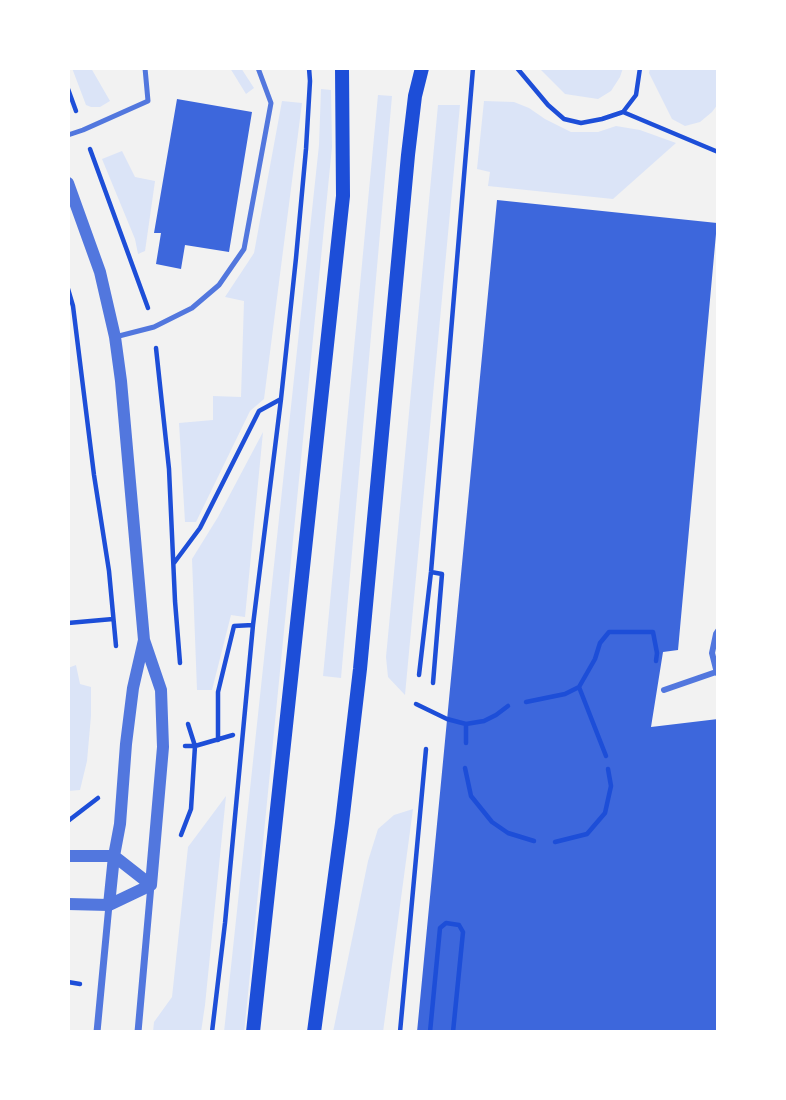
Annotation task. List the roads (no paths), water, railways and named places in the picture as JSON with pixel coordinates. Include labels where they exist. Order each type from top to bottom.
[{"type":"main road","points":[[253,1032],[343,196],[342,68]]},
{"type":"main road","points":[[314,1032],[360,668],[408,155],[415,96],[422,68]]},
{"type":"street","points":[[68,183],[100,272],[116,337],[145,640],[161,690],[163,747],[138,1032]]},
{"type":"street","points":[[664,690],[717,673],[712,653],[718,631]]},
{"type":"street","points":[[97,1032],[126,744],[133,688],[145,640]]},
{"type":"street","points":[[68,856],[114,856],[151,885]]},
{"type":"street","points":[[68,904],[109,905],[151,885]]},
{"type":"lane","points":[[68,135],[148,101],[145,68]]},
{"type":"lane","points":[[116,337],[154,327],[192,308],[219,285],[244,249],[271,103],[258,68]]}]
